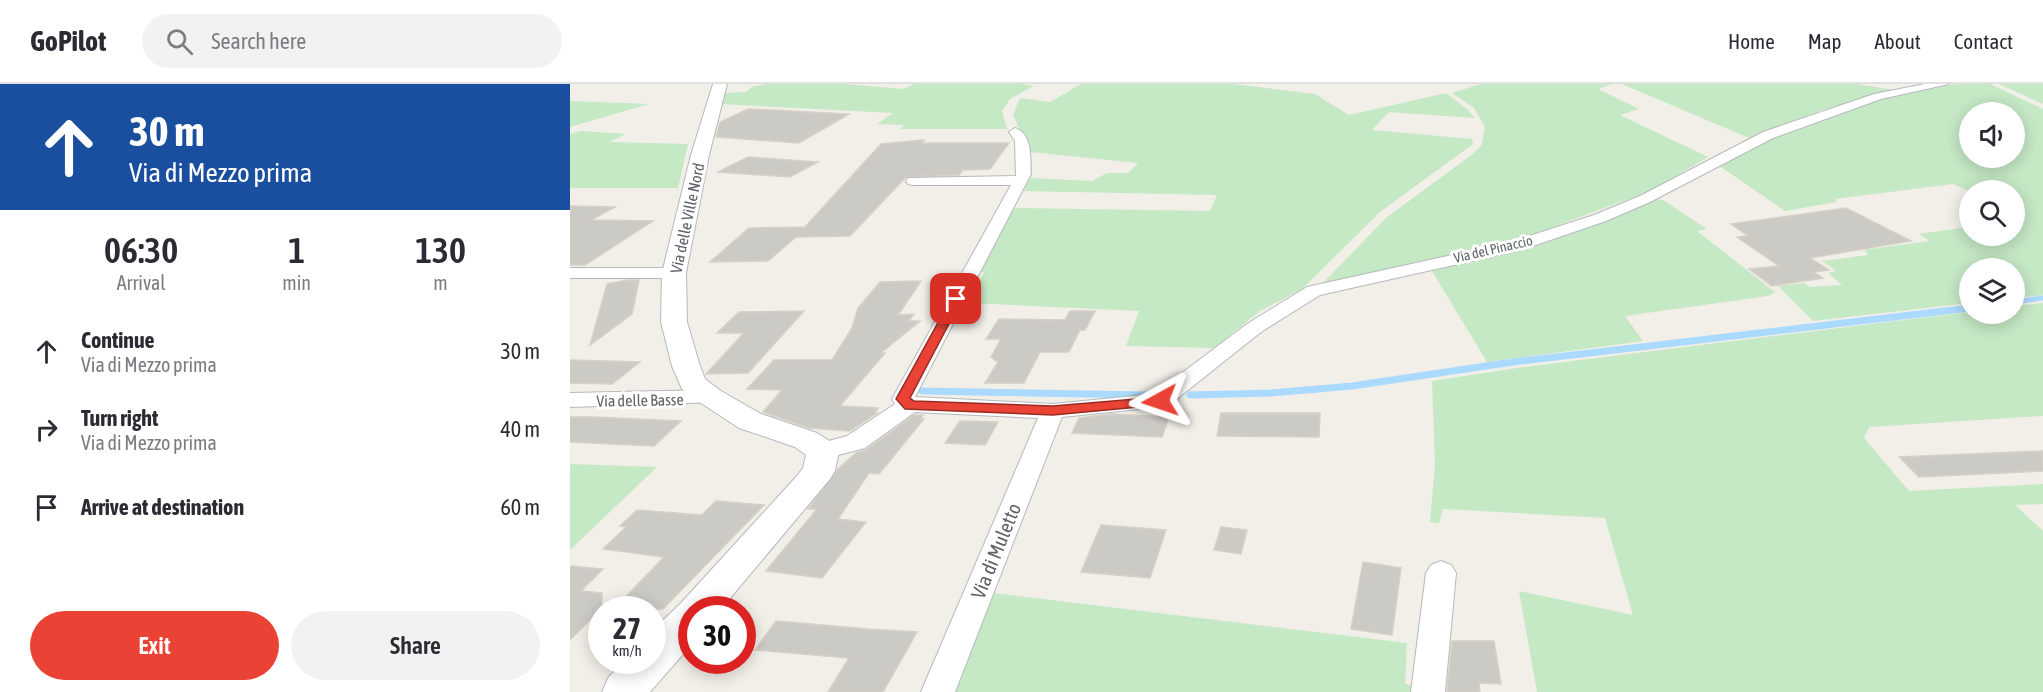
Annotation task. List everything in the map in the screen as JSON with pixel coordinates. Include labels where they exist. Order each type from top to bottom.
[{"type":"street","name":"Via del Pinaccio","points":[[910,405],[1053,411],[1160,401],[1254,328],[1314,291],[1515,246],[1599,218],[1645,199],[1768,135],[1878,96],[1943,84]]},
{"type":"street","name":"Via delle Ville Nord","points":[[718,89],[674,273],[674,322],[686,366],[692,383],[711,397],[750,421],[806,440],[823,451]]},
{"type":"street","points":[[710,596],[808,486],[819,471],[823,451],[856,442],[910,405],[903,399],[1024,174],[1022,141],[1015,132]]},
{"type":"street","points":[[913,181],[1021,180]]},
{"type":"street","points":[[570,273],[674,273]]},
{"type":"street","name":"Via delle Basse","points":[[570,400],[711,397]]},
{"type":"street","name":"Via di Muletto","points":[[938,692],[1053,411]]},
{"type":"street","points":[[1428,692],[1441,573]]},
{"type":"street","points":[[666,644],[678,631]]},
{"type":"street","points":[[623,692],[639,674]]},
{"type":"green space","points":[[766,84],[845,84],[904,89],[914,84],[1034,86],[1010,99],[1002,111],[1007,129],[901,129],[904,125],[877,124],[893,113],[719,104],[725,93],[746,92],[752,87]]},
{"type":"green space","points":[[1081,84],[1234,84],[1315,94],[1349,115],[1446,93],[1475,118],[1389,112],[1372,130],[1472,139],[1473,144],[1380,212],[1302,289],[1260,311],[1214,348],[1126,346],[1139,311],[971,303],[984,272],[975,272],[1009,211],[1015,208],[1210,211],[1217,195],[1024,191],[1030,178],[1092,181],[1107,173],[1128,173],[1138,163],[1030,152],[1013,115],[1020,98],[1050,102]]},
{"type":"green space","points":[[1481,84],[1612,84],[1598,89],[1639,109],[1620,115],[1708,157],[1650,191],[1521,239],[1336,283],[1323,283],[1386,218],[1474,153],[1482,144],[1485,127],[1474,108],[1452,93]]},
{"type":"green space","points":[[1622,84],[1857,84],[1894,90],[1822,110],[1749,138]]},
{"type":"green space","points":[[1957,84],[1990,84],[2043,109],[2043,295],[2025,297],[2025,258],[1959,258],[1959,304],[1813,321],[1778,286],[1804,283],[1810,287],[1842,285],[1828,273],[1836,271],[1822,261],[1868,255],[1864,250],[1930,241],[1919,234],[1959,228],[1959,246],[2025,246],[2025,180],[1959,180],[1959,187],[1953,184],[1835,199],[1837,202],[1785,211],[1715,163],[1785,131],[1876,98]]},
{"type":"green space","points":[[1999,84],[2043,84],[2043,104]]},
{"type":"green space","points":[[570,101],[649,104],[570,127]]},
{"type":"green space","points":[[581,131],[626,134],[609,142],[688,144],[678,188],[570,188],[570,134]]},
{"type":"green space","points":[[1654,199],[1663,200],[1707,229],[1697,231],[1775,292],[1768,296],[1625,316],[1643,341],[1487,362],[1429,266],[1488,254]]},
{"type":"green space","points":[[2043,303],[2043,416],[1869,427],[1864,438],[1909,491],[2043,484],[2043,504],[2015,505],[2043,531],[2043,692],[1537,692],[1519,591],[1633,615],[1605,518],[1443,509],[1439,523],[1430,522],[1435,464],[1432,381],[1524,367],[1959,313],[1959,324],[2025,324],[2025,305]]},
{"type":"green space","points":[[570,464],[657,467],[570,550]]},
{"type":"green space","points":[[986,592],[1407,643],[1405,684],[1415,686],[1414,692],[947,692]]},
{"type":"building","points":[[748,109],[849,114],[799,143],[716,137],[720,122]]},
{"type":"building","points":[[924,140],[922,143],[1009,143],[990,169],[963,170],[959,175],[906,177],[850,236],[796,237],[768,261],[710,262],[749,228],[805,227],[881,144]]},
{"type":"building","points":[[748,157],[818,162],[790,177],[718,172]]},
{"type":"building","points":[[570,206],[615,207],[591,220],[653,221],[585,265],[570,265]]},
{"type":"building","points":[[1846,208],[1911,241],[1810,258],[1829,270],[1814,272],[1823,278],[1772,286],[1749,269],[1779,266],[1737,237],[1748,236],[1731,224]]},
{"type":"building","points":[[639,280],[632,314],[590,345],[607,284]]},
{"type":"building","points":[[921,281],[898,315],[914,314],[909,321],[920,321],[881,353],[885,353],[840,406],[878,408],[875,413],[877,413],[850,431],[809,428],[763,412],[782,390],[747,389],[774,360],[832,360],[852,328],[858,308],[880,282]]},
{"type":"building","points":[[804,311],[748,373],[706,374],[744,333],[717,333],[739,312]]},
{"type":"building","points":[[1070,311],[1095,311],[1085,330],[1080,330],[1069,352],[1040,352],[1024,383],[985,383],[998,362],[991,357],[1001,339],[986,339],[999,319],[1065,320]]},
{"type":"building","points":[[570,360],[640,362],[612,384],[570,383]]},
{"type":"building","points":[[1221,413],[1320,413],[1319,437],[1217,436]]},
{"type":"building","points":[[1111,414],[1169,417],[1162,437],[1072,433],[1079,418]]},
{"type":"building","points":[[914,415],[923,415],[921,419],[924,419],[879,474],[869,473],[838,519],[866,522],[822,578],[766,571],[817,509],[808,509],[838,469],[856,453],[866,450]]},
{"type":"building","points":[[570,417],[681,421],[654,446],[570,442]]},
{"type":"building","points":[[960,421],[998,422],[985,445],[945,443]]},
{"type":"building","points":[[2043,451],[2043,471],[1919,477],[1899,457]]},
{"type":"building","points":[[716,501],[764,505],[666,606],[666,596],[626,596],[664,557],[603,549],[626,527],[620,526],[637,510],[702,515]]},
{"type":"building","points":[[1101,525],[1166,530],[1150,578],[1081,572]]},
{"type":"building","points":[[1221,527],[1247,530],[1241,554],[1214,550]]},
{"type":"building","points":[[1363,562],[1401,568],[1392,635],[1351,629]]},
{"type":"building","points":[[570,566],[603,569],[581,591],[602,593],[602,596],[588,596],[588,622],[570,640]]},
{"type":"building","points":[[776,621],[917,632],[883,692],[828,692],[849,658],[756,649]]},
{"type":"building","points":[[1452,641],[1494,641],[1501,684],[1479,683],[1480,692],[1447,692]]},
{"type":"waterway","points":[[2025,300],[2043,298]]},
{"type":"waterway","points":[[1190,395],[1271,393],[1352,386],[1513,362],[1959,309]]},
{"type":"waterway","points":[[922,391],[1147,395]]},
{"type":"route","points":[[956,299],[903,399],[910,405],[1053,411],[1160,401]]}]
